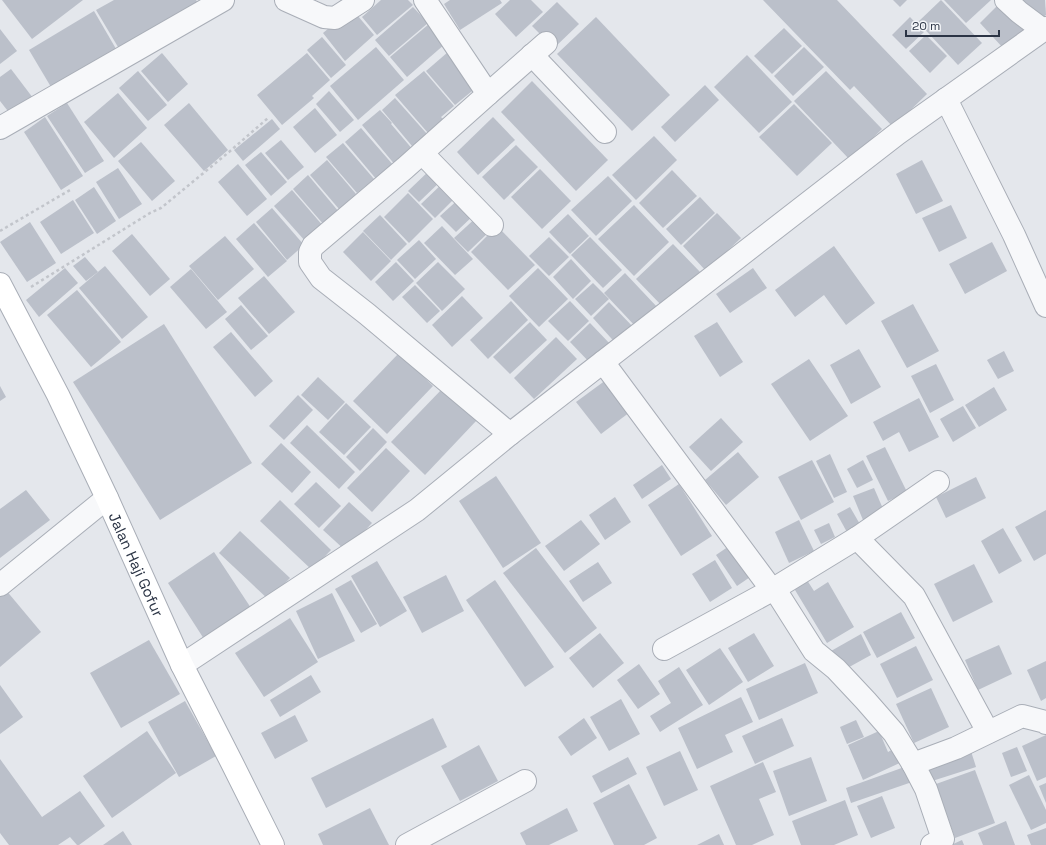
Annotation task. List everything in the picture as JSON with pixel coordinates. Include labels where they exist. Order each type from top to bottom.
[{"type":"street","points":[[0,128],[224,0]]},
{"type":"street","points":[[286,0],[324,17],[335,18],[363,0]]},
{"type":"street","points":[[425,0],[488,94]]},
{"type":"street","points":[[182,665],[417,510],[510,434],[897,134],[1044,29],[1019,12],[1006,0]]},
{"type":"street","points":[[510,434],[367,314],[321,278],[310,262],[310,252],[313,246],[405,168],[539,49],[605,132]]},
{"type":"street","points":[[946,99],[1014,235],[1046,306]]},
{"type":"street","points":[[422,153],[492,225]]},
{"type":"street","name":"Jalan Haji Gofur","points":[[2,288],[58,395],[107,498],[182,665],[234,765],[273,845]]},
{"type":"street","points":[[603,362],[773,589],[814,651],[836,669],[894,733],[926,789],[943,839],[932,845]]},
{"type":"street","points":[[664,649],[773,589],[857,538],[938,482]]},
{"type":"street","points":[[0,585],[107,498]]},
{"type":"street","points":[[857,538],[914,596],[988,732]]},
{"type":"street","points":[[913,764],[956,748],[1022,716],[1046,722],[1046,724]]},
{"type":"street","points":[[408,845],[525,781]]},
{"type":"path","points":[[2,288],[162,208],[268,118]]},
{"type":"path","points":[[0,231],[70,190]]},
{"type":"building","points":[[2,0],[83,0],[32,39]]},
{"type":"building","points":[[114,0],[196,0],[200,6],[121,52],[96,10]]},
{"type":"building","points":[[381,0],[408,0],[413,5],[377,35],[362,17]]},
{"type":"building","points":[[450,0],[500,0],[502,3],[460,30],[444,4]]},
{"type":"building","points":[[510,0],[531,0],[543,12],[516,37],[495,14]]},
{"type":"building","points":[[763,0],[837,0],[927,94],[893,127],[854,86],[850,90]]},
{"type":"building","points":[[893,0],[907,0],[900,7]]},
{"type":"building","points":[[941,0],[982,43],[958,65],[918,22]]},
{"type":"building","points":[[944,0],[991,0],[966,23]]},
{"type":"building","points":[[1003,0],[1028,26],[1004,49],[980,23]]},
{"type":"building","points":[[1017,0],[1045,0],[1046,15],[1040,20]]},
{"type":"building","points":[[557,2],[579,24],[554,48],[532,26]]},
{"type":"building","points":[[413,7],[428,23],[389,56],[375,40]]},
{"type":"building","points":[[352,9],[374,35],[345,61],[323,33]]},
{"type":"building","points":[[94,11],[119,54],[54,92],[29,50]]},
{"type":"building","points":[[596,17],[670,95],[632,131],[557,54]]},
{"type":"building","points":[[910,17],[924,32],[906,49],[892,35]]},
{"type":"building","points":[[429,24],[445,44],[407,77],[390,57]]},
{"type":"building","points":[[784,28],[802,46],[772,74],[754,56]]},
{"type":"building","points":[[0,29],[17,51],[0,64]]},
{"type":"building","points":[[926,35],[947,56],[930,73],[909,51]]},
{"type":"building","points":[[322,37],[346,65],[331,78],[307,50]]},
{"type":"building","points":[[376,47],[404,80],[358,120],[330,86]]},
{"type":"building","points":[[804,47],[824,67],[793,96],[774,76]]},
{"type":"building","points":[[448,52],[477,87],[455,105],[426,71]]},
{"type":"building","points":[[162,53],[188,84],[168,102],[141,71]]},
{"type":"building","points":[[307,53],[330,80],[312,96],[314,98],[282,125],[257,95]]},
{"type":"building","points":[[747,55],[792,102],[759,133],[714,87]]},
{"type":"building","points":[[11,69],[33,98],[11,115],[0,101],[0,77]]},
{"type":"building","points":[[138,71],[167,105],[148,121],[119,88]]},
{"type":"building","points":[[424,71],[454,106],[441,117],[443,119],[428,133],[395,95]]},
{"type":"building","points":[[826,71],[882,129],[850,160],[794,101]]},
{"type":"building","points":[[532,81],[608,160],[576,191],[501,112]]},
{"type":"building","points":[[705,85],[719,100],[675,142],[661,127]]},
{"type":"building","points":[[329,91],[354,120],[340,132],[316,104]]},
{"type":"building","points":[[118,93],[147,128],[114,158],[84,122]]},
{"type":"building","points":[[395,98],[427,134],[412,146],[382,110]]},
{"type":"building","points":[[67,103],[104,161],[85,173],[47,116]]},
{"type":"building","points":[[189,103],[228,150],[204,171],[164,125]]},
{"type":"building","points":[[794,104],[832,143],[797,176],[759,137]]},
{"type":"building","points":[[315,108],[337,135],[315,153],[293,127]]},
{"type":"building","points":[[380,110],[414,151],[396,166],[362,125]]},
{"type":"building","points":[[45,117],[83,176],[61,190],[24,132]]},
{"type":"building","points":[[493,117],[515,140],[478,175],[457,152]]},
{"type":"building","points":[[272,119],[280,129],[243,161],[234,150]]},
{"type":"building","points":[[361,128],[394,166],[377,180],[345,142]]},
{"type":"building","points":[[654,136],[677,160],[636,200],[612,175]]},
{"type":"building","points":[[281,140],[304,167],[288,180],[265,153]]},
{"type":"building","points":[[141,142],[175,181],[152,201],[118,161]]},
{"type":"building","points":[[343,143],[374,179],[357,193],[326,157]]},
{"type":"building","points":[[516,145],[538,167],[504,200],[482,177]]},
{"type":"building","points":[[261,152],[287,182],[271,196],[245,165]]},
{"type":"building","points":[[327,160],[356,194],[339,209],[310,175]]},
{"type":"building","points":[[922,160],[943,201],[916,214],[896,174]]},
{"type":"building","points":[[238,164],[267,199],[247,216],[218,182]]},
{"type":"building","points":[[118,168],[142,204],[119,219],[96,182]]},
{"type":"building","points":[[432,168],[443,179],[419,202],[408,191]]},
{"type":"building","points":[[540,169],[571,201],[542,229],[511,197]]},
{"type":"building","points":[[672,170],[697,196],[663,228],[639,203]]},
{"type":"building","points":[[308,175],[339,212],[324,225],[293,189]]},
{"type":"building","points":[[608,176],[632,201],[596,236],[571,210]]},
{"type":"building","points":[[445,181],[458,195],[435,218],[421,204]]},
{"type":"building","points":[[94,187],[116,221],[97,234],[75,200]]},
{"type":"building","points":[[292,190],[324,227],[306,242],[274,206]]},
{"type":"building","points":[[408,193],[433,219],[409,243],[384,217]]},
{"type":"building","points":[[461,197],[476,213],[456,232],[440,216]]},
{"type":"building","points":[[700,197],[715,213],[681,245],[666,229]]},
{"type":"building","points":[[73,200],[94,233],[61,254],[40,222]]},
{"type":"building","points":[[634,205],[669,242],[634,276],[598,239]]},
{"type":"building","points":[[951,205],[967,238],[939,252],[922,218]]},
{"type":"building","points":[[272,208],[304,245],[287,260],[256,222]]},
{"type":"building","points":[[717,213],[741,238],[706,271],[683,246]]},
{"type":"building","points":[[568,214],[589,236],[570,254],[549,232]]},
{"type":"building","points":[[380,215],[407,244],[391,260],[363,231]]},
{"type":"building","points":[[479,215],[492,229],[468,252],[454,238]]},
{"type":"building","points":[[30,222],[56,263],[27,282],[0,242]]},
{"type":"building","points":[[254,223],[287,261],[268,277],[236,239]]},
{"type":"building","points":[[442,226],[473,259],[455,275],[424,243]]},
{"type":"building","points":[[497,226],[535,265],[508,290],[471,252]]},
{"type":"building","points":[[363,232],[391,261],[371,281],[343,252]]},
{"type":"building","points":[[132,234],[170,279],[150,296],[112,251]]},
{"type":"building","points":[[225,236],[254,269],[218,300],[189,266]]},
{"type":"building","points":[[549,237],[569,257],[549,276],[529,256]]},
{"type":"building","points":[[590,237],[622,270],[603,288],[571,255]]},
{"type":"building","points":[[419,240],[436,259],[415,279],[397,260]]},
{"type":"building","points":[[992,242],[1007,271],[965,294],[949,264]]},
{"type":"building","points":[[673,244],[702,274],[665,309],[636,279]]},
{"type":"building","points":[[834,246],[875,303],[846,325],[824,295],[795,317],[775,290]]},
{"type":"building","points":[[85,257],[98,272],[86,281],[73,266]]},
{"type":"building","points":[[571,259],[591,281],[573,299],[553,277]]},
{"type":"building","points":[[396,262],[414,281],[393,301],[375,282]]},
{"type":"building","points":[[438,262],[465,289],[442,311],[416,283]]},
{"type":"building","points":[[105,266],[148,317],[122,339],[79,288]]},
{"type":"building","points":[[65,268],[78,283],[39,317],[26,300]]},
{"type":"building","points":[[538,268],[568,299],[539,327],[509,296]]},
{"type":"building","points":[[753,268],[767,288],[730,313],[716,294]]},
{"type":"building","points":[[191,269],[227,312],[206,329],[170,287]]},
{"type":"building","points":[[625,273],[658,308],[637,328],[604,293]]},
{"type":"building","points":[[264,276],[295,312],[269,334],[238,298]]},
{"type":"building","points":[[593,283],[609,299],[591,316],[575,299]]},
{"type":"building","points":[[415,285],[440,311],[427,323],[402,297]]},
{"type":"building","points":[[77,290],[121,342],[91,367],[47,315]]},
{"type":"building","points":[[462,296],[483,318],[452,347],[432,325]]},
{"type":"building","points":[[511,301],[528,320],[488,359],[470,340]]},
{"type":"building","points":[[570,301],[589,321],[568,341],[548,321]]},
{"type":"building","points":[[609,302],[636,330],[619,347],[593,318]]},
{"type":"building","points":[[913,304],[939,351],[907,368],[881,321]]},
{"type":"building","points":[[241,305],[268,336],[251,350],[225,319]]},
{"type":"building","points":[[530,322],[547,340],[510,374],[493,357]]},
{"type":"building","points":[[717,322],[743,362],[720,377],[694,336]]},
{"type":"building","points":[[590,323],[612,346],[592,365],[570,342]]},
{"type":"building","points":[[164,324],[252,463],[160,520],[73,382]]},
{"type":"building","points":[[231,332],[273,381],[255,397],[213,347]]},
{"type":"building","points":[[556,337],[577,359],[534,399],[514,378]]},
{"type":"building","points":[[859,349],[881,387],[851,404],[830,365]]},
{"type":"building","points":[[1004,351],[1014,371],[998,379],[987,360]]},
{"type":"building","points":[[399,353],[433,386],[387,434],[353,401]]},
{"type":"building","points":[[809,359],[848,416],[810,441],[771,384]]},
{"type":"building","points":[[936,364],[954,400],[930,413],[911,376]]},
{"type":"building","points":[[318,377],[345,402],[328,420],[301,395]]},
{"type":"building","points":[[606,380],[630,412],[601,434],[576,402]]},
{"type":"building","points":[[0,386],[6,397],[0,401]]},
{"type":"building","points":[[994,387],[1007,410],[979,427],[965,405]]},
{"type":"building","points":[[443,388],[477,420],[425,475],[391,442]]},
{"type":"building","points":[[298,395],[313,410],[284,440],[269,426]]},
{"type":"building","points":[[919,398],[939,437],[909,452],[899,432],[883,441],[873,422]]},
{"type":"building","points":[[346,403],[371,427],[344,455],[319,432]]},
{"type":"building","points":[[963,406],[976,428],[953,442],[940,419]]},
{"type":"building","points":[[721,418],[743,442],[711,471],[689,447]]},
{"type":"building","points":[[307,425],[355,472],[339,489],[290,443]]},
{"type":"building","points":[[373,428],[387,442],[360,471],[346,457]]},
{"type":"building","points":[[281,443],[311,472],[292,493],[261,464]]},
{"type":"building","points":[[885,447],[907,492],[888,501],[866,456]]},
{"type":"building","points":[[386,448],[410,471],[372,512],[347,488]]},
{"type":"building","points":[[738,452],[759,477],[726,505],[705,480]]},
{"type":"building","points":[[830,454],[847,492],[834,498],[816,461]]},
{"type":"building","points":[[812,460],[834,502],[801,520],[778,477]]},
{"type":"building","points":[[863,460],[873,480],[857,488],[847,469]]},
{"type":"building","points":[[662,465],[671,479],[642,499],[633,485]]},
{"type":"building","points":[[496,476],[541,543],[503,568],[459,501]]},
{"type":"building","points":[[976,477],[986,498],[946,518],[936,497]]},
{"type":"building","points":[[316,482],[341,506],[319,528],[294,504]]},
{"type":"building","points":[[679,484],[712,536],[681,556],[648,505]]},
{"type":"building","points":[[874,488],[884,511],[863,520],[853,496]]},
{"type":"building","points":[[26,490],[50,520],[0,558],[0,509]]},
{"type":"building","points":[[615,497],[631,522],[605,540],[589,515]]},
{"type":"building","points":[[280,500],[331,550],[312,570],[260,521]]},
{"type":"building","points":[[349,502],[372,523],[346,551],[323,530]]},
{"type":"building","points":[[850,507],[861,526],[848,534],[837,514]]},
{"type":"building","points":[[1046,510],[1046,554],[1034,561],[1015,527]]},
{"type":"building","points":[[581,520],[600,544],[564,571],[545,546]]},
{"type":"building","points":[[799,520],[814,551],[789,563],[775,532]]},
{"type":"building","points":[[829,523],[835,537],[821,544],[814,530]]},
{"type":"building","points":[[1003,528],[1022,561],[999,574],[981,541]]},
{"type":"building","points":[[240,531],[290,578],[269,600],[219,553]]},
{"type":"building","points":[[735,542],[756,573],[737,586],[716,555]]},
{"type":"building","points":[[536,548],[597,628],[565,653],[503,573]]},
{"type":"building","points":[[214,552],[251,608],[204,639],[168,583]]},
{"type":"building","points":[[715,560],[732,588],[710,602],[692,574]]},
{"type":"building","points":[[377,561],[407,611],[380,627],[351,576]]},
{"type":"building","points":[[598,562],[612,583],[583,602],[569,581]]},
{"type":"building","points":[[974,564],[993,602],[953,622],[934,584]]},
{"type":"building","points":[[446,575],[464,611],[422,633],[403,597]]},
{"type":"building","points":[[805,577],[814,591],[828,582],[854,627],[827,643],[792,585]]},
{"type":"building","points":[[351,580],[377,624],[361,633],[335,589]]},
{"type":"building","points":[[495,580],[554,667],[525,687],[466,600]]},
{"type":"building","points":[[5,589],[41,632],[0,667],[0,594]]},
{"type":"building","points":[[332,593],[355,641],[318,659],[296,611]]},
{"type":"building","points":[[901,612],[915,638],[877,658],[863,632]]},
{"type":"building","points":[[290,618],[318,662],[264,697],[235,653]]},
{"type":"building","points":[[600,633],[624,663],[593,688],[569,658]]},
{"type":"building","points":[[754,633],[774,666],[748,682],[728,648]]},
{"type":"building","points":[[861,634],[871,655],[842,671],[831,651]]},
{"type":"building","points":[[149,640],[180,694],[121,728],[90,673]]},
{"type":"building","points":[[999,645],[1012,674],[978,690],[965,660]]},
{"type":"building","points":[[916,646],[933,680],[897,698],[880,664]]},
{"type":"building","points":[[720,648],[743,682],[709,705],[686,670]]},
{"type":"building","points":[[1046,661],[1046,698],[1041,701],[1027,670]]},
{"type":"building","points":[[805,663],[818,693],[759,720],[746,689]]},
{"type":"building","points":[[639,664],[660,694],[638,709],[617,680]]},
{"type":"building","points":[[679,667],[703,705],[660,732],[650,716],[671,703],[658,681]]},
{"type":"building","points":[[311,675],[321,692],[280,717],[270,700]]},
{"type":"building","points":[[0,685],[23,717],[0,734]]},
{"type":"building","points":[[931,688],[949,727],[914,743],[896,704]]},
{"type":"building","points":[[741,697],[753,722],[725,735],[733,752],[697,769],[678,728]]},
{"type":"building","points":[[621,699],[640,734],[609,751],[590,717]]},
{"type":"building","points":[[185,701],[216,756],[179,777],[148,722]]},
{"type":"building","points":[[295,715],[308,741],[275,759],[261,733]]},
{"type":"building","points":[[433,718],[447,747],[326,808],[311,778]]},
{"type":"building","points":[[584,718],[597,738],[571,756],[558,737]]},
{"type":"building","points":[[782,718],[794,746],[755,764],[742,736]]},
{"type":"building","points":[[856,720],[864,737],[847,744],[840,727]]},
{"type":"building","points":[[147,731],[176,773],[112,818],[83,776]]},
{"type":"building","points":[[879,731],[888,752],[897,747],[904,761],[863,780],[848,745]]},
{"type":"building","points":[[1046,735],[1046,777],[1037,781],[1022,746]]},
{"type":"building","points":[[479,745],[498,781],[460,801],[441,766]]},
{"type":"building","points":[[1017,747],[1027,771],[1011,777],[1002,753]]},
{"type":"building","points":[[970,748],[976,767],[929,782],[922,764]]},
{"type":"building","points":[[680,751],[698,790],[664,806],[646,767]]},
{"type":"building","points":[[628,757],[637,774],[601,793],[592,776]]},
{"type":"building","points":[[811,757],[827,801],[789,816],[773,771]]},
{"type":"building","points":[[0,759],[42,817],[80,791],[105,826],[79,845],[77,845],[70,837],[58,845],[9,845],[0,833]]},
{"type":"building","points":[[763,762],[776,792],[759,799],[774,835],[752,845],[736,845],[710,786]]},
{"type":"building","points":[[910,765],[915,781],[851,803],[846,788]]},
{"type":"building","points":[[975,770],[995,823],[955,838],[936,784]]},
{"type":"building","points":[[1029,775],[1046,810],[1046,823],[1031,830],[1009,785]]},
{"type":"building","points":[[1046,783],[1046,803],[1039,786]]},
{"type":"building","points":[[629,784],[657,838],[644,845],[614,845],[593,803]]},
{"type":"building","points":[[882,796],[895,828],[871,838],[857,806]]},
{"type":"building","points":[[845,800],[858,835],[834,845],[801,845],[792,821]]},
{"type":"building","points":[[370,808],[389,845],[323,845],[318,834]]},
{"type":"building","points":[[567,808],[578,831],[549,845],[526,845],[520,833]]},
{"type":"building","points":[[1006,821],[1015,845],[983,845],[978,833]]},
{"type":"building","points":[[1046,828],[1046,845],[1031,845],[1027,835]]},
{"type":"building","points":[[123,831],[132,845],[103,845]]},
{"type":"building","points":[[719,834],[724,845],[697,845]]},
{"type":"building","points":[[962,840],[964,845],[951,845]]}]
